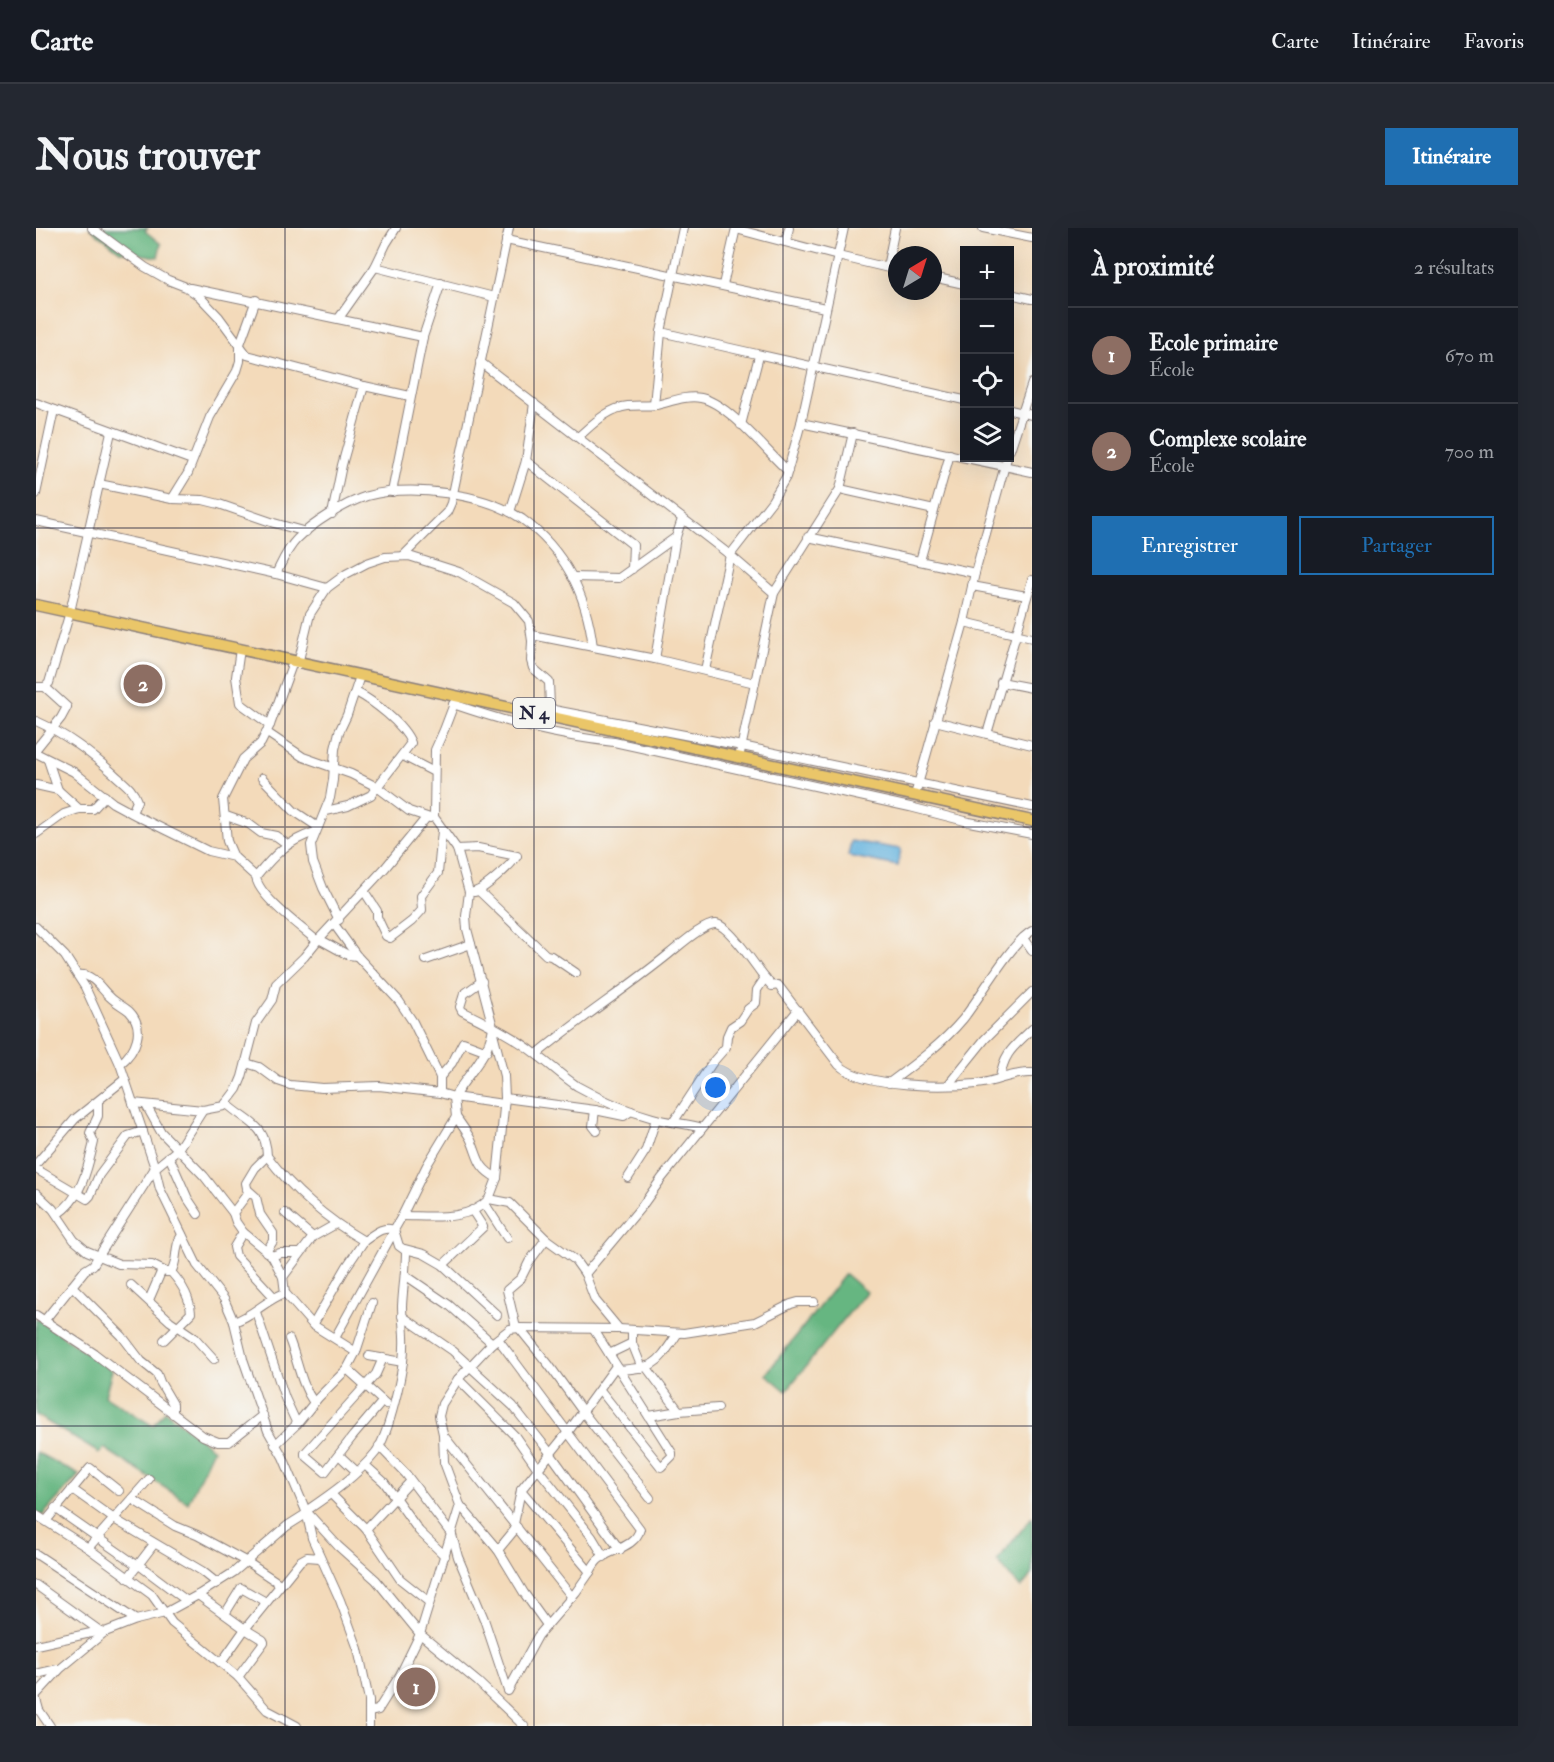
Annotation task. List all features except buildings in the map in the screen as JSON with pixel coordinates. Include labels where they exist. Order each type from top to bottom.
[{"type":"highway","name":"N 4","points":[[36,605],[360,676],[455,700],[1032,821]]},
{"type":"street","points":[[92,228],[145,267],[186,287],[423,337]]},
{"type":"street","points":[[339,318],[375,267],[396,228]]},
{"type":"street","points":[[403,556],[447,512],[454,494],[509,228]]},
{"type":"street","points":[[654,405],[661,332],[683,228]]},
{"type":"street","points":[[723,285],[736,228],[887,267],[895,228]]},
{"type":"street","points":[[786,241],[789,228]]},
{"type":"street","points":[[705,670],[730,555],[772,501],[788,471],[801,423],[844,228]]},
{"type":"street","points":[[983,228],[1032,238]]},
{"type":"street","points":[[506,240],[825,308]]},
{"type":"street","points":[[375,267],[494,297]]},
{"type":"street","points":[[942,280],[960,283]]},
{"type":"street","points":[[392,492],[423,337],[441,284]]},
{"type":"street","points":[[186,287],[210,307],[247,355],[410,396]]},
{"type":"street","points":[[1014,295],[1032,299]]},
{"type":"street","points":[[172,499],[188,473],[210,417],[237,371],[240,344],[256,300]]},
{"type":"street","points":[[661,332],[759,356],[813,365],[960,399]]},
{"type":"street","points":[[741,425],[759,356]]},
{"type":"street","points":[[480,362],[730,555],[774,593]]},
{"type":"street","points":[[1014,438],[1032,383]]},
{"type":"street","points":[[332,514],[342,465],[364,386]]},
{"type":"street","points":[[578,437],[603,416],[625,406],[654,405],[700,398],[718,406],[741,425],[788,471]]},
{"type":"street","points":[[36,403],[192,460]]},
{"type":"street","points":[[510,512],[526,461],[534,403]]},
{"type":"street","points":[[36,494],[54,410]]},
{"type":"street","points":[[1014,411],[1032,415]]},
{"type":"street","points":[[801,423],[1032,472]]},
{"type":"street","points":[[111,432],[70,612],[49,683],[40,687],[67,707],[36,751],[48,760],[74,772],[118,806],[203,849],[234,857]]},
{"type":"street","points":[[739,758],[774,593],[840,489],[853,433]]},
{"type":"street","points":[[920,561],[950,454]]},
{"type":"street","points":[[526,461],[633,545],[632,569]]},
{"type":"street","points":[[915,795],[964,622],[1006,462]]},
{"type":"street","points":[[99,484],[172,499],[203,500],[306,532]]},
{"type":"street","points":[[840,489],[934,510]]},
{"type":"street","points":[[276,574],[283,557],[296,540],[332,514],[364,497],[392,492],[454,494],[487,501],[510,512],[545,540],[572,577],[586,607],[593,647]]},
{"type":"street","points":[[655,659],[676,537],[682,519]]},
{"type":"street","points":[[36,521],[276,574],[327,588]]},
{"type":"street","points":[[572,577],[619,578],[676,537]]},
{"type":"street","points":[[808,537],[975,573]]},
{"type":"street","points":[[256,877],[234,857],[227,841],[223,799],[243,759],[260,745],[295,663],[306,624],[314,606],[327,588],[346,574],[385,557],[418,558],[459,572],[514,603],[529,621],[532,636],[531,661],[533,668],[550,685],[551,709],[742,746],[1032,807]]},
{"type":"street","points":[[987,735],[1015,634],[1032,583]]},
{"type":"street","points":[[972,586],[1027,596]]},
{"type":"street","points":[[964,622],[1032,638]]},
{"type":"street","points":[[532,636],[655,659],[755,683]]},
{"type":"street","points":[[240,649],[236,677],[239,701],[268,728],[301,756],[351,774],[377,787],[409,811],[430,818],[457,849],[469,892],[466,916],[471,944],[504,1076],[497,1178],[487,1201],[472,1210],[451,1216],[402,1216]]},
{"type":"street","points":[[360,676],[356,692],[339,732],[335,749],[333,786],[326,812],[311,844],[313,862],[337,922],[357,956],[406,1011],[440,1077],[440,1093]]},
{"type":"street","points":[[1001,682],[1032,688]]},
{"type":"street","points":[[326,812],[364,799],[377,787],[411,743],[394,721],[374,703],[356,692]]},
{"type":"street","points":[[133,1103],[203,1110],[217,1109],[226,1104],[237,1089],[256,1023],[272,1000],[276,984],[337,922],[430,818],[435,746],[444,730],[455,700],[514,724],[574,738],[614,742],[899,804],[969,822],[1032,834]]},
{"type":"street","points":[[36,721],[53,728],[84,747],[131,789],[137,801],[132,813]]},
{"type":"street","points":[[935,722],[1032,745]]},
{"type":"street","points":[[403,756],[434,772]]},
{"type":"street","points":[[48,760],[58,790]]},
{"type":"street","points":[[262,778],[272,791],[317,830]]},
{"type":"street","points":[[36,785],[58,790],[79,809]]},
{"type":"street","points":[[36,834],[64,814],[79,809],[93,809],[105,796]]},
{"type":"street","points":[[226,816],[249,824],[266,835],[276,836],[287,844]]},
{"type":"street","points":[[317,830],[287,844],[273,856],[256,877],[256,883],[282,912],[318,940],[348,955],[357,956]]},
{"type":"street","points":[[364,891],[377,911],[376,917],[386,936],[390,938],[422,910],[421,896],[438,873],[442,831]]},
{"type":"street","points":[[457,849],[478,848],[517,856],[510,865],[479,891],[469,892]]},
{"type":"street","points":[[479,891],[546,955],[551,956],[576,974]]},
{"type":"street","points":[[537,1054],[687,939],[710,925],[720,925],[772,986],[777,984],[843,1069],[890,1083],[910,1086],[980,1083],[1017,1073],[1032,1072]]},
{"type":"street","points":[[36,927],[65,956],[78,975],[120,1064],[159,1186],[197,1265],[224,1299],[234,1322],[243,1359],[263,1415],[306,1512],[312,1538],[340,1600],[358,1648],[369,1700],[369,1726]]},
{"type":"street","points":[[890,1083],[953,1030],[1023,938],[1032,931]]},
{"type":"street","points":[[1023,938],[1032,951]]},
{"type":"street","points":[[426,960],[471,944]]},
{"type":"street","points":[[78,975],[88,975],[134,1018],[138,1040],[132,1053],[120,1064]]},
{"type":"street","points":[[674,1121],[712,1063],[726,1047],[731,1027],[740,1021],[748,1009],[756,1003],[757,990],[765,978]]},
{"type":"street","points":[[482,981],[464,994],[460,1007],[462,1011],[537,1054],[576,1085],[631,1111],[656,1119],[702,1128]]},
{"type":"street","points":[[948,1085],[986,1039],[1032,992]]},
{"type":"street","points":[[585,1274],[798,1010]]},
{"type":"street","points":[[493,1029],[487,1051],[454,1097],[456,1117],[470,1138],[480,1164],[497,1178]]},
{"type":"street","points":[[1000,1078],[1002,1062],[1032,1029]]},
{"type":"street","points":[[440,1077],[452,1063],[463,1042],[487,1051]]},
{"type":"street","points":[[246,1063],[259,1067],[278,1081],[290,1085],[322,1088],[379,1086],[440,1093],[454,1097],[595,1110],[624,1116],[631,1111]]},
{"type":"street","points":[[36,1164],[68,1125],[125,1079]]},
{"type":"street","points":[[57,1214],[78,1192],[94,1145],[90,1133],[98,1118],[98,1102]]},
{"type":"street","points":[[146,1104],[161,1132],[204,1176],[233,1213],[243,1232],[269,1254],[283,1277],[285,1293],[313,1325],[356,1352]]},
{"type":"street","points":[[226,1104],[261,1131],[267,1156],[290,1182],[336,1224],[364,1241]]},
{"type":"street","points":[[44,1321],[85,1270],[93,1265],[155,1168],[178,1149],[203,1110]]},
{"type":"street","points":[[595,1110],[593,1126],[597,1131]]},
{"type":"street","points":[[336,1338],[427,1165],[456,1117]]},
{"type":"street","points":[[628,1178],[646,1150],[656,1119]]},
{"type":"street","points":[[36,1169],[46,1177],[89,1198],[99,1175],[129,1136],[143,1131]]},
{"type":"street","points":[[169,1156],[188,1199],[198,1214]]},
{"type":"street","points":[[233,1213],[248,1193],[245,1185],[248,1178],[267,1156]]},
{"type":"street","points":[[247,1189],[256,1197],[260,1214],[273,1233],[269,1254]]},
{"type":"street","points":[[36,1193],[57,1214],[79,1245],[90,1253],[119,1264],[152,1265],[166,1271],[183,1288],[192,1310],[189,1316],[164,1340]]},
{"type":"street","points":[[487,1201],[507,1238]]},
{"type":"street","points":[[487,1201],[510,1203],[546,1239],[575,1260],[585,1274],[595,1300],[619,1329]]},
{"type":"street","points":[[443,1266],[483,1227],[472,1210]]},
{"type":"street","points":[[285,1213],[313,1237]]},
{"type":"street","points":[[283,1277],[313,1237],[336,1224]]},
{"type":"street","points":[[313,1325],[364,1241],[389,1228],[394,1231],[399,1246],[424,1254],[443,1266],[497,1315]]},
{"type":"street","points":[[243,1232],[234,1247],[236,1256],[274,1297]]},
{"type":"street","points":[[148,1300],[166,1271],[176,1263],[177,1242],[182,1235]]},
{"type":"street","points":[[546,1239],[529,1262],[521,1278],[507,1290],[518,1328],[650,1498]]},
{"type":"street","points":[[36,1645],[103,1632],[136,1620],[165,1613],[187,1601],[217,1584],[247,1562],[287,1526],[331,1494],[364,1465],[379,1446],[403,1362],[405,1348],[402,1316],[405,1249]]},
{"type":"street","points":[[269,1254],[299,1253]]},
{"type":"street","points":[[405,1275],[435,1294],[495,1341],[568,1432],[639,1529],[638,1533],[620,1550],[597,1562],[572,1597],[538,1636],[508,1691],[505,1706]]},
{"type":"street","points":[[131,1285],[177,1326],[195,1338],[214,1359]]},
{"type":"street","points":[[72,1286],[122,1336],[139,1359],[157,1374],[173,1404],[173,1414]]},
{"type":"street","points":[[234,1322],[256,1312],[274,1297],[285,1293]]},
{"type":"street","points":[[547,1625],[498,1550],[460,1505],[444,1462],[443,1434],[439,1416],[442,1404],[458,1379],[510,1329],[555,1327],[678,1333],[707,1331],[755,1322],[798,1302],[814,1302]]},
{"type":"street","points":[[275,1444],[297,1424],[347,1369],[356,1352],[372,1303]]},
{"type":"street","points":[[256,1312],[285,1398],[297,1424]]},
{"type":"street","points":[[36,1315],[95,1353],[173,1414],[211,1440],[229,1442],[263,1415]]},
{"type":"street","points":[[402,1316],[470,1366],[513,1406],[551,1454],[620,1550]]},
{"type":"street","points":[[594,1330],[673,1455],[660,1468],[600,1390]]},
{"type":"street","points":[[632,1331],[632,1343],[645,1368],[679,1411]]},
{"type":"street","points":[[618,1368],[645,1368],[656,1363],[678,1333]]},
{"type":"street","points":[[289,1339],[301,1378],[314,1403]]},
{"type":"street","points":[[609,1354],[632,1343]]},
{"type":"street","points":[[369,1356],[403,1362]]},
{"type":"street","points":[[382,1402],[325,1473],[305,1454],[379,1369],[383,1358]]},
{"type":"street","points":[[498,1550],[515,1526],[521,1490],[618,1368]]},
{"type":"street","points":[[347,1369],[382,1402],[392,1407]]},
{"type":"street","points":[[458,1379],[515,1436],[538,1469],[575,1514],[604,1557]]},
{"type":"street","points":[[649,1416],[718,1408]]},
{"type":"street","points":[[443,1434],[572,1597]]},
{"type":"street","points":[[379,1446],[400,1467],[452,1535],[508,1691]]},
{"type":"street","points":[[339,1455],[357,1472]]},
{"type":"street","points":[[364,1465],[384,1482],[415,1526],[445,1556]]},
{"type":"street","points":[[46,1521],[90,1468],[119,1491]]},
{"type":"street","points":[[88,1548],[149,1479]]},
{"type":"street","points":[[366,1529],[411,1482]]},
{"type":"street","points":[[72,1489],[114,1519],[202,1571],[217,1584]]},
{"type":"street","points":[[521,1490],[590,1572]]},
{"type":"street","points":[[331,1494],[366,1529],[400,1579],[429,1602]]},
{"type":"street","points":[[132,1499],[175,1526],[197,1534],[247,1562],[280,1584]]},
{"type":"street","points":[[369,1712],[378,1710],[400,1675],[420,1634],[460,1505]]},
{"type":"street","points":[[55,1508],[187,1601]]},
{"type":"street","points":[[306,1512],[338,1546],[376,1580],[420,1634],[505,1706],[524,1726]]},
{"type":"street","points":[[36,1515],[88,1548],[152,1594],[172,1623],[238,1677],[267,1710],[282,1723],[297,1726]]},
{"type":"street","points":[[128,1578],[154,1544]]},
{"type":"street","points":[[36,1566],[38,1555],[136,1620]]},
{"type":"street","points":[[222,1663],[245,1629],[303,1558],[320,1558]]},
{"type":"street","points":[[36,1585],[103,1632]]},
{"type":"street","points":[[225,1614],[241,1588],[266,1602]]},
{"type":"street","points":[[198,1594],[264,1642],[238,1677]]},
{"type":"street","points":[[50,1726],[38,1711],[36,1697],[60,1669],[103,1632]]},
{"type":"street","points":[[36,1674],[60,1669]]},
{"type":"green space","points":[[90,228],[148,228],[145,231],[161,244],[158,257],[120,251]]},
{"type":"green space","points":[[845,1274],[866,1292],[786,1391],[766,1374]]},
{"type":"green space","points":[[36,1318],[112,1370],[105,1396],[153,1426],[165,1411],[213,1449],[188,1503],[104,1448],[99,1453],[36,1415]]},
{"type":"green space","points":[[36,1452],[79,1475],[42,1516],[36,1511]]},
{"type":"green space","points":[[1032,1517],[1032,1574],[1021,1588],[997,1561]]},
{"type":"water","points":[[851,841],[901,849],[898,866],[848,856]]},
{"type":"place","name":"Complexe scolaire","points":[[143,684]]},
{"type":"place","name":"Ecole primaire","points":[[416,1687]]}]
